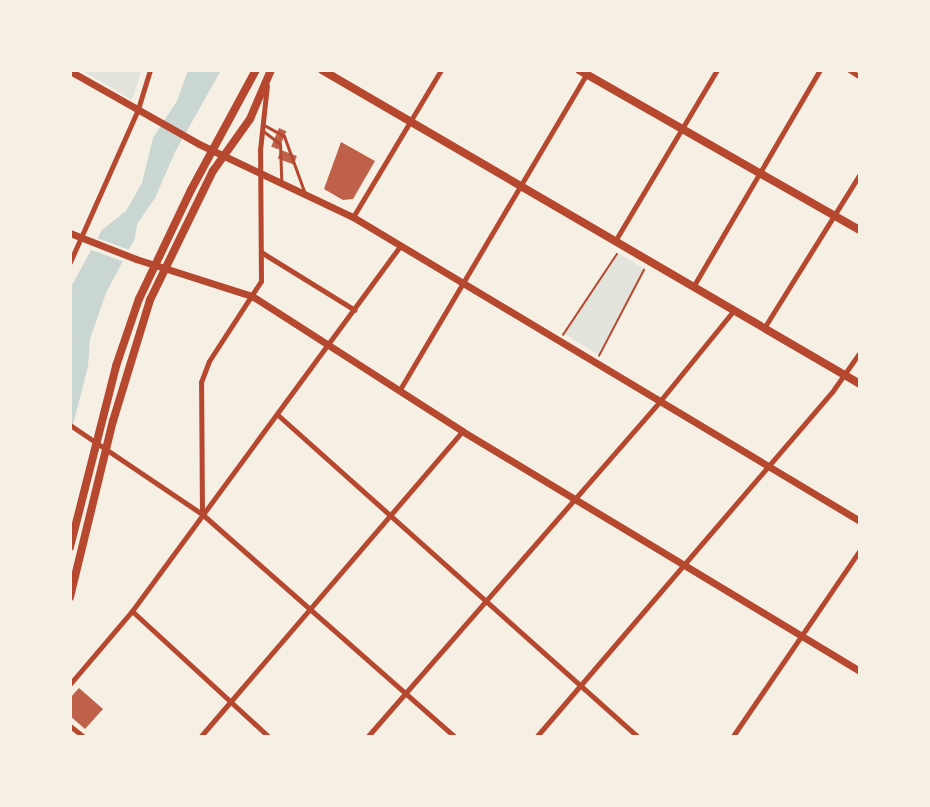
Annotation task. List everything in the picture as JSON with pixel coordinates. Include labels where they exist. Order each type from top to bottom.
[{"type":"main road","points":[[70,547],[123,345],[153,265],[255,70]]},
{"type":"main road","points":[[70,597],[105,452],[136,343],[164,269],[225,156],[267,85],[271,70]]},
{"type":"main road","points":[[322,70],[860,384]]},
{"type":"main road","points":[[585,72],[860,230]]},
{"type":"street","points":[[70,262],[138,109],[150,70]]},
{"type":"street","points":[[353,217],[441,70]]},
{"type":"street","points":[[619,243],[681,129],[717,70]]},
{"type":"street","points":[[693,287],[820,70]]},
{"type":"street","points":[[849,70],[860,76]]},
{"type":"street","points":[[70,71],[199,144],[281,180],[353,217],[860,520]]},
{"type":"street","points":[[399,391],[521,186],[585,72]]},
{"type":"street","points":[[202,514],[201,382],[209,361],[261,281],[262,127],[267,85]]},
{"type":"street","points":[[764,328],[860,174]]},
{"type":"street","points":[[70,233],[88,242],[164,269],[252,296],[328,347],[462,431],[860,671]]},
{"type":"street","points":[[70,684],[132,611],[202,514],[279,416],[400,246]]},
{"type":"street","points":[[261,252],[355,310]]},
{"type":"street","points":[[368,736],[660,401],[734,310]]},
{"type":"street","points":[[537,736],[682,563],[845,375],[860,352]]},
{"type":"street","points":[[279,416],[637,736]]},
{"type":"street","points":[[70,425],[97,440],[105,452],[202,514],[454,736]]},
{"type":"street","points":[[201,736],[462,431]]},
{"type":"street","points":[[733,736],[860,550]]},
{"type":"street","points":[[132,611],[268,736]]},
{"type":"street","points":[[70,726],[82,736]]},
{"type":"lane","points":[[262,127],[280,144],[281,180]]},
{"type":"lane","points":[[262,127],[284,136],[304,191]]},
{"type":"path","points":[[559,341],[619,243]]},
{"type":"path","points":[[595,362],[649,261]]},
{"type":"shaded area","points":[[83,71],[141,71],[132,100]]},
{"type":"shaded area","points":[[188,71],[220,72],[175,152],[155,198],[137,224],[135,238],[106,293],[90,339],[88,366],[71,433],[71,287],[102,230],[126,211],[142,183],[153,138],[177,101]]},
{"type":"shaded area","points":[[618,253],[644,269],[599,355],[565,334]]},
{"type":"pier","points":[[94,237],[132,251],[127,263],[90,249]]},
{"type":"building","points":[[279,128],[286,131],[279,150],[271,146]]},
{"type":"building","points":[[341,142],[375,161],[353,199],[343,200],[324,189]]},
{"type":"building","points":[[281,150],[297,156],[294,164],[278,158]]},
{"type":"building","points":[[79,688],[103,709],[85,729],[70,716],[70,698]]}]
